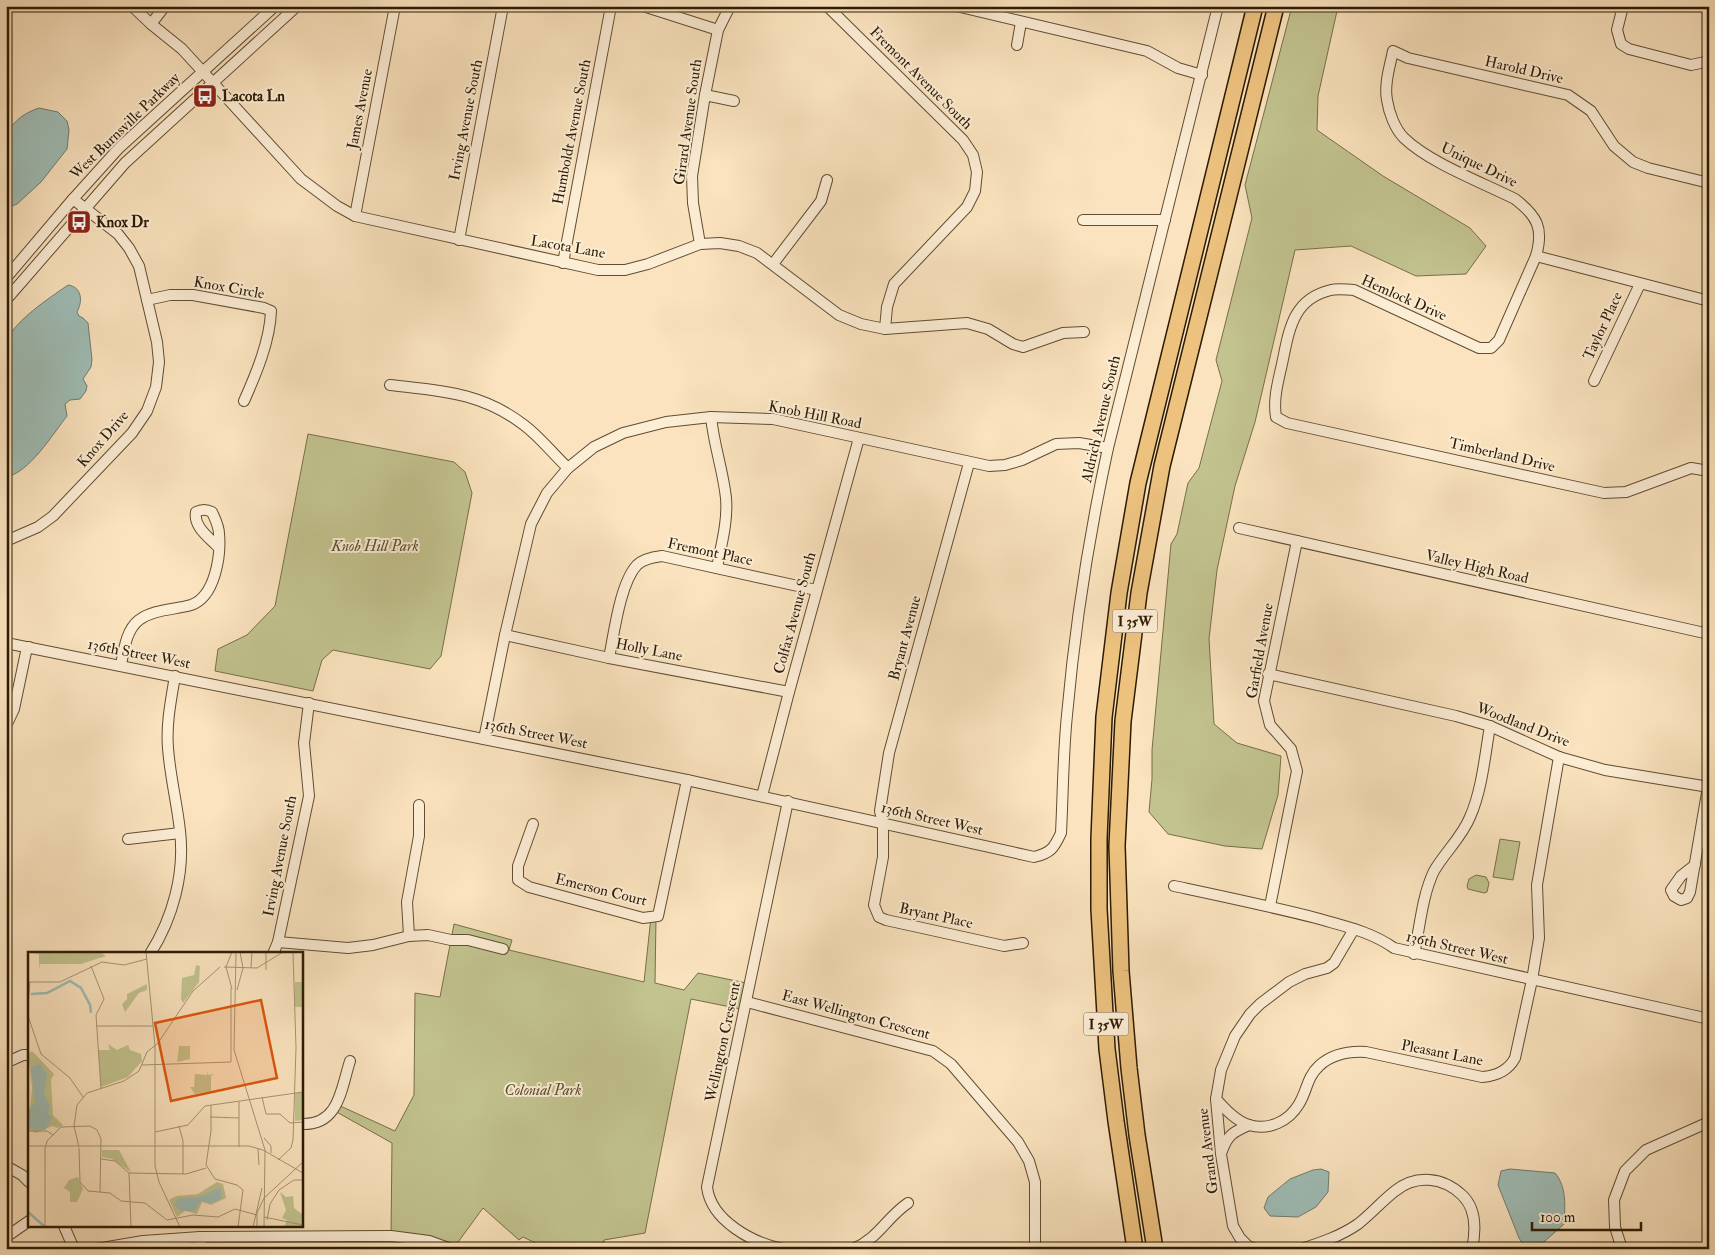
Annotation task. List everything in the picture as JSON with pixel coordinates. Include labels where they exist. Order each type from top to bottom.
[{"type":"highway","name":"I 35W","points":[[1135,1249],[1107,1049],[1099,909],[1098,839],[1104,717],[1119,593],[1145,450],[1255,6]]},
{"type":"highway","name":"I 35W","points":[[1155,1249],[1137,1135],[1121,971],[1117,846],[1123,721],[1139,593],[1162,466],[1276,6]]},
{"type":"street","name":"Lacota Lane","points":[[132,6],[182,49],[301,179],[337,206],[355,216],[598,270],[625,270],[648,264],[700,244],[720,243],[739,246],[757,253],[773,264],[839,315],[861,324],[885,329],[967,322],[988,329],[1013,344],[1023,347],[1063,333],[1084,332]]},
{"type":"street","points":[[151,24],[165,6]]},
{"type":"street","name":"West Burnsville Parkway","points":[[6,278],[73,198],[119,148],[275,6]]},
{"type":"street","name":"West Burnsville Parkway","points":[[6,300],[84,208],[125,164],[297,6]]},
{"type":"street","name":"James Avenue","points":[[355,216],[395,6]]},
{"type":"street","name":"Irving Avenue South","points":[[459,240],[503,6]]},
{"type":"street","name":"Humboldt Avenue South","points":[[563,263],[611,6]]},
{"type":"street","points":[[643,6],[718,30]]},
{"type":"street","name":"Girard Avenue South","points":[[700,244],[693,203],[692,176],[718,30],[730,6]]},
{"type":"street","name":"Fremont Avenue South","points":[[827,6],[963,140],[973,155],[977,172],[975,190],[967,207],[894,284],[888,306],[885,329]]},
{"type":"street","points":[[956,6],[1147,51],[1178,68],[1202,75]]},
{"type":"street","name":"Aldrich Avenue South","points":[[1056,846],[1061,833],[1067,717],[1078,618],[1093,518],[1108,448],[1218,6]]},
{"type":"street","points":[[1623,6],[1617,30],[1621,44],[1629,49],[1691,64],[1705,62],[1709,58]]},
{"type":"street","points":[[1017,45],[1021,22]]},
{"type":"street","name":"Harold Drive","points":[[1393,51],[1408,58],[1568,96],[1591,111],[1614,146],[1633,162],[1648,168],[1709,183]]},
{"type":"street","name":"Unique Drive","points":[[1393,51],[1387,79],[1387,99],[1392,118],[1402,137],[1426,156],[1515,199],[1525,207],[1532,216],[1540,235],[1536,256]]},
{"type":"street","points":[[705,95],[734,101]]},
{"type":"street","points":[[773,264],[821,202],[827,180]]},
{"type":"street","name":"Knox Drive","points":[[6,541],[38,527],[53,516],[132,433],[147,411],[156,387],[159,362],[157,342],[139,266],[129,248],[118,234],[73,198]]},
{"type":"street","points":[[1083,220],[1165,220]]},
{"type":"street","points":[[1536,256],[1709,302]]},
{"type":"street","name":"Hemlock Drive","points":[[1287,423],[1276,417],[1274,403],[1292,322],[1300,308],[1313,297],[1332,289],[1354,290],[1479,348],[1491,348],[1499,340],[1536,256]]},
{"type":"street","name":"Taylor Place","points":[[1594,381],[1640,284]]},
{"type":"street","name":"Knox Circle","points":[[147,300],[170,295],[193,295],[264,308],[271,312],[271,320],[261,364],[244,401]]},
{"type":"street","points":[[390,385],[451,392],[487,403],[524,425],[568,468]]},
{"type":"street","points":[[711,417],[713,440],[723,476],[726,501],[725,529],[717,568]]},
{"type":"street","name":"Knob Hill Road","points":[[484,739],[532,524],[547,493],[568,468],[594,447],[623,433],[666,422],[711,417],[773,420],[989,466],[1005,465],[1022,460],[1051,446],[1066,443],[1108,448]]},
{"type":"street","name":"Timberland Drive","points":[[1287,423],[1604,493],[1626,492],[1691,468],[1709,471]]},
{"type":"street","name":"Colfax Avenue South","points":[[762,796],[816,590],[859,438]]},
{"type":"street","name":"Bryant Avenue","points":[[883,823],[880,811],[889,753],[969,463]]},
{"type":"street","name":"Valley High Road","points":[[1239,528],[1709,634]]},
{"type":"street","name":"Garfield Avenue","points":[[1270,906],[1297,771],[1291,749],[1270,725],[1264,701],[1268,674],[1297,541]]},
{"type":"street","points":[[121,665],[127,636],[138,620],[153,613],[192,604],[206,595],[214,578],[219,548]]},
{"type":"street","name":"Fremont Place","points":[[609,658],[626,582],[637,564],[650,558],[662,556],[816,590]]},
{"type":"street","name":"Holly Lane","points":[[506,635],[609,658],[789,692]]},
{"type":"street","name":"136th Street West","points":[[6,643],[788,801],[1034,857],[1046,854],[1056,846]]},
{"type":"street","points":[[6,726],[14,709],[26,652],[29,647]]},
{"type":"street","name":"Woodland Drive","points":[[1268,674],[1456,716],[1490,726],[1559,757],[1605,770],[1708,787]]},
{"type":"street","points":[[151,952],[169,916],[177,889],[181,861],[180,832],[168,747],[169,714],[175,676]]},
{"type":"street","name":"Irving Avenue South","points":[[274,952],[278,942],[308,796],[304,743],[309,703]]},
{"type":"street","points":[[1414,954],[1432,877],[1446,852],[1466,827],[1474,806],[1490,726]]},
{"type":"street","name":"Pleasant Lane","points":[[1249,1125],[1262,1127],[1278,1124],[1289,1117],[1299,1104],[1308,1080],[1317,1068],[1331,1058],[1347,1052],[1366,1052],[1482,1077],[1498,1074],[1509,1066],[1515,1058],[1539,938],[1537,885],[1559,757]]},
{"type":"street","name":"Emerson Court","points":[[533,824],[518,866],[518,880],[529,888],[643,918],[658,916],[687,780]]},
{"type":"street","points":[[1695,864],[1708,787]]},
{"type":"street","name":"Wellington Crescent","points":[[783,1249],[756,1241],[723,1218],[713,1207],[708,1195],[708,1179],[747,1002],[788,801]]},
{"type":"street","points":[[409,936],[407,902],[419,836],[419,805]]},
{"type":"street","name":"Bryant Place","points":[[883,823],[883,857],[874,905],[879,917],[1004,946],[1023,942]]},
{"type":"street","points":[[128,839],[180,832]]},
{"type":"street","name":"136th Street West","points":[[1174,886],[1270,906],[1354,929],[1375,936],[1394,948],[1414,954],[1709,1019]]},
{"type":"street","name":"Grand Avenue","points":[[1250,1248],[1240,1238],[1233,1226],[1221,1154],[1216,1099],[1221,1070],[1229,1048],[1250,1014],[1271,994],[1289,982],[1305,974],[1327,968],[1334,963],[1354,929]]},
{"type":"street","points":[[278,942],[348,948],[373,945],[409,936],[428,935],[451,940],[468,940],[502,949]]},
{"type":"street","name":"East Wellington Crescent","points":[[747,1002],[932,1051],[951,1064],[1018,1142],[1029,1161],[1035,1182],[1035,1249]]},
{"type":"street","points":[[8,1061],[23,1055],[28,1056]]},
{"type":"street","points":[[302,1124],[317,1123],[328,1117],[333,1110],[350,1061]]},
{"type":"street","points":[[1216,1099],[1227,1111],[1249,1125]]},
{"type":"street","points":[[1622,1249],[1615,1228],[1614,1200],[1625,1171],[1646,1150],[1709,1122]]},
{"type":"street","points":[[1221,1154],[1226,1140],[1233,1132],[1249,1125]]},
{"type":"street","points":[[6,1166],[22,1175],[28,1181]]},
{"type":"street","points":[[1301,1249],[1326,1241],[1357,1224],[1397,1189],[1416,1180],[1430,1179],[1443,1182],[1455,1188],[1465,1198],[1474,1216],[1475,1234],[1472,1249]]},
{"type":"street","points":[[853,1249],[875,1237],[896,1212],[908,1203]]},
{"type":"street","points":[[6,1237],[28,1222]]},
{"type":"street","points":[[65,1228],[74,1249]]},
{"type":"street","points":[[200,1237],[201,1249]]},
{"type":"street","points":[[96,1249],[143,1241],[200,1237],[404,1237],[429,1241],[451,1249]]},
{"type":"street","points":[[322,1237],[322,1249]]},
{"type":"green space","points":[[1292,6],[1342,6],[1337,11],[1318,96],[1317,130],[1383,176],[1470,228],[1486,246],[1466,274],[1416,276],[1351,246],[1295,250],[1255,422],[1235,486],[1217,570],[1209,639],[1214,724],[1237,743],[1281,756],[1278,795],[1262,849],[1225,846],[1168,834],[1149,812],[1152,750],[1171,544],[1177,534],[1188,483],[1199,468],[1222,381],[1216,360],[1252,218],[1245,185]]},
{"type":"green space","name":"Knob Hill Park","points":[[308,434],[454,462],[465,472],[472,493],[441,656],[430,669],[333,650],[322,660],[313,691],[215,671],[218,649],[247,635],[275,606]]},
{"type":"green space","points":[[1500,839],[1520,842],[1513,880],[1493,877]]},
{"type":"green space","points":[[1476,875],[1486,877],[1489,883],[1487,892],[1468,889],[1469,879]]},
{"type":"green space","name":"Colonial Park","points":[[651,917],[656,917],[655,983],[684,990],[698,973],[751,984],[745,1010],[691,999],[645,1233],[604,1240],[602,1249],[548,1249],[523,1237],[519,1240],[483,1208],[453,1249],[391,1236],[392,1143],[333,1110],[336,1104],[395,1131],[414,1095],[415,993],[440,997],[454,924],[512,940],[509,950],[644,982]]},
{"type":"water","points":[[39,108],[58,112],[67,121],[69,130],[67,149],[41,182],[17,204],[12,206],[6,205],[6,134],[20,118]]},
{"type":"water","points":[[68,285],[73,286],[79,292],[80,303],[77,312],[88,323],[92,360],[91,367],[83,379],[87,386],[86,391],[80,399],[70,400],[65,404],[67,416],[32,461],[15,474],[6,477],[6,341],[25,317]]},
{"type":"water","points":[[1321,1169],[1329,1172],[1328,1192],[1316,1207],[1298,1217],[1270,1216],[1264,1208],[1268,1197],[1290,1179],[1313,1170]]},
{"type":"water","points":[[1510,1169],[1555,1173],[1562,1184],[1565,1211],[1564,1224],[1536,1249],[1526,1249],[1519,1238],[1498,1185],[1501,1171]]},
{"type":"place","name":"Lacota Ln","points":[[205,96]]},
{"type":"place","name":"Knox Dr","points":[[79,222]]}]
